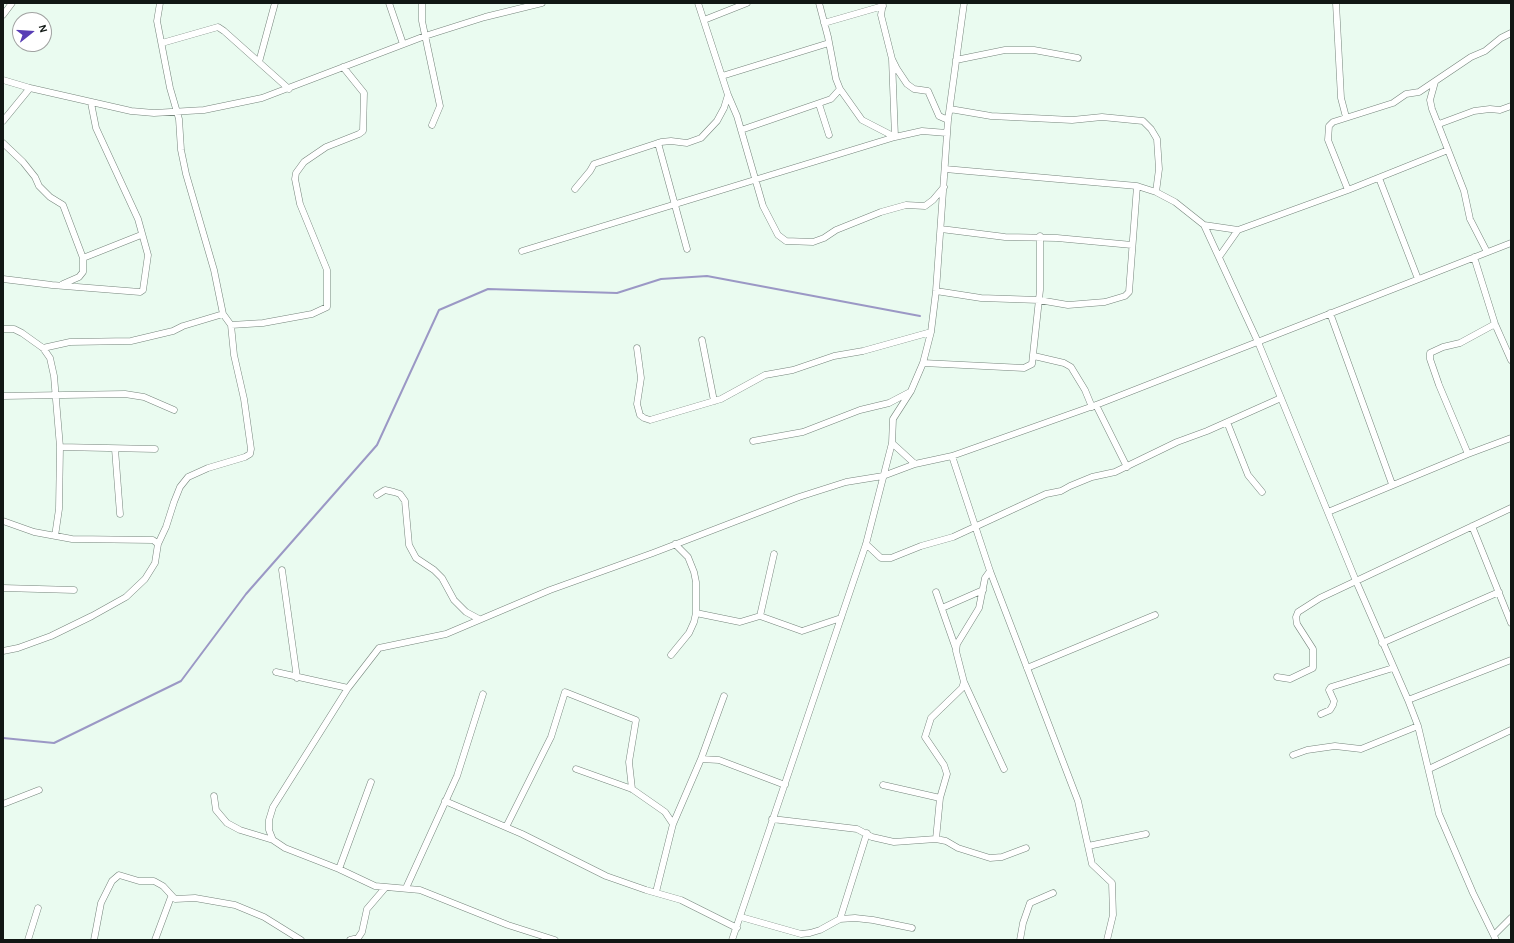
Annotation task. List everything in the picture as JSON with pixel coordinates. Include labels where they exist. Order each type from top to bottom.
[{"type":"street","points":[[3,15],[12,3]]},
{"type":"street","points":[[3,651],[18,648],[51,636],[92,616],[126,596],[145,579],[155,563],[158,544],[166,527],[177,494],[188,477],[250,454],[251,449],[244,399],[234,355],[231,325],[224,314],[214,270],[186,174],[181,150],[179,119],[176,113],[170,88],[157,21],[160,3]]},
{"type":"street","points":[[259,62],[275,3]]},
{"type":"street","points":[[389,3],[403,44]]},
{"type":"street","points":[[422,3],[424,36],[440,106],[432,125]]},
{"type":"street","points":[[3,80],[91,103],[131,111],[154,114],[176,113],[240,103],[289,89],[424,36],[485,17],[542,3]]},
{"type":"street","points":[[698,3],[770,222],[778,235],[786,242],[813,242],[824,238],[847,225],[881,212],[906,205],[918,207],[925,206],[933,200],[944,187]]},
{"type":"street","points":[[704,20],[747,3]]},
{"type":"street","points":[[819,3],[836,79],[840,89],[862,120],[895,137]]},
{"type":"street","points":[[732,940],[866,544],[892,443],[893,420],[911,391],[923,363],[931,332],[941,229],[948,120],[964,3]]},
{"type":"street","points":[[1336,3],[1341,98],[1346,117]]},
{"type":"street","points":[[824,23],[883,5],[881,15],[892,59],[895,137]]},
{"type":"street","points":[[162,42],[218,27],[289,89]]},
{"type":"street","points":[[1348,190],[1328,140],[1327,131],[1333,122],[1393,103],[1406,94],[1419,92],[1471,57],[1486,51],[1501,38],[1511,32]]},
{"type":"street","points":[[722,76],[829,43]]},
{"type":"street","points":[[956,60],[1005,50],[1034,50],[1078,58]]},
{"type":"street","points":[[892,59],[907,84],[914,89],[928,91],[939,116],[948,120]]},
{"type":"street","points":[[231,325],[263,323],[312,314],[327,307],[327,270],[300,204],[295,179],[296,173],[304,162],[326,147],[363,131],[364,93],[343,67]]},
{"type":"street","points":[[1430,100],[1435,82]]},
{"type":"street","points":[[3,121],[30,88]]},
{"type":"street","points":[[741,130],[819,104],[831,99],[840,89]]},
{"type":"street","points":[[1419,92],[1430,100],[1464,191],[1470,219],[1487,252]]},
{"type":"street","points":[[575,189],[594,164],[658,143],[671,141],[688,143],[701,138],[717,121],[724,108],[728,95]]},
{"type":"street","points":[[3,279],[140,292],[143,290],[148,255],[141,235],[138,219],[96,128],[91,103]]},
{"type":"street","points":[[819,104],[829,135]]},
{"type":"street","points":[[1439,124],[1474,111],[1490,109],[1500,110],[1511,106]]},
{"type":"street","points":[[950,108],[999,116],[1072,120],[1102,117],[1143,121],[1156,139],[1159,170],[1156,192]]},
{"type":"street","points":[[522,251],[895,137],[922,131],[947,133]]},
{"type":"street","points":[[3,143],[23,162],[35,177],[39,186],[63,205],[83,258],[83,272],[79,277],[62,285]]},
{"type":"street","points":[[658,143],[687,249]]},
{"type":"street","points":[[1204,225],[1238,230],[1348,190],[1448,150]]},
{"type":"street","points":[[945,169],[1137,186],[1156,192],[1175,202],[1204,225],[1258,342],[1356,581],[1408,700],[1418,726],[1439,814],[1473,893],[1495,938],[1511,918]]},
{"type":"street","points":[[1379,178],[1418,279]]},
{"type":"street","points":[[936,290],[981,298],[1039,300],[1068,305],[1105,302],[1125,296],[1129,292],[1137,186]]},
{"type":"street","points":[[941,229],[1006,237],[1040,236],[1132,245]]},
{"type":"street","points":[[1219,257],[1238,230]]},
{"type":"street","points":[[83,258],[141,235]]},
{"type":"street","points":[[923,363],[1024,368],[1032,364],[1039,300],[1040,236]]},
{"type":"street","points":[[273,840],[269,830],[269,820],[273,807],[348,688],[379,648],[446,634],[578,579],[799,497],[846,482],[883,476],[915,464],[952,456],[1094,406],[1511,243]]},
{"type":"street","points":[[1474,257],[1495,324],[1511,360]]},
{"type":"street","points":[[1330,313],[1392,484]]},
{"type":"street","points":[[43,348],[70,342],[131,341],[172,331],[183,326],[224,314]]},
{"type":"street","points":[[1468,454],[1439,385],[1430,360],[1430,353],[1443,347],[1460,343],[1495,324]]},
{"type":"street","points":[[3,329],[14,329],[22,333],[43,348],[50,358],[60,447],[60,509],[55,536]]},
{"type":"street","points":[[637,348],[641,378],[637,404],[640,415],[650,420],[721,399],[765,375],[793,370],[834,356],[864,351],[931,332]]},
{"type":"street","points":[[702,340],[714,401]]},
{"type":"street","points":[[1034,356],[1064,363],[1071,367],[1127,467]]},
{"type":"street","points":[[753,441],[803,432],[860,410],[889,403],[911,391]]},
{"type":"street","points":[[3,396],[126,394],[144,397],[174,410]]},
{"type":"street","points":[[866,544],[881,558],[891,558],[920,546],[953,537],[1046,494],[1061,492],[1081,480],[1115,472],[1127,467],[1177,442],[1281,398]]},
{"type":"street","points":[[1227,422],[1248,475],[1262,492]]},
{"type":"street","points":[[1328,512],[1392,484],[1511,438]]},
{"type":"street","points":[[892,443],[915,464]]},
{"type":"street","points":[[60,447],[155,449]]},
{"type":"street","points":[[115,449],[120,514]]},
{"type":"street","points":[[952,456],[990,571],[1078,801],[1092,864],[1109,879],[1113,889],[1113,915],[1107,940]]},
{"type":"street","points":[[377,495],[385,490],[400,494],[405,500],[409,545],[416,558],[434,570],[442,578],[454,600],[466,612],[479,619]]},
{"type":"street","points":[[1277,677],[1290,679],[1313,668],[1313,649],[1297,624],[1296,617],[1298,612],[1320,598],[1511,508]]},
{"type":"street","points":[[3,521],[34,532],[72,539],[153,540],[158,544]]},
{"type":"street","points":[[1472,526],[1511,623]]},
{"type":"street","points":[[671,655],[689,633],[696,613],[696,582],[694,572],[688,557],[675,544]]},
{"type":"street","points":[[760,616],[774,554]]},
{"type":"street","points":[[282,570],[297,678]]},
{"type":"street","points":[[956,651],[957,644],[979,608],[985,578],[990,571]]},
{"type":"street","points":[[3,588],[74,590]]},
{"type":"street","points":[[942,608],[983,590]]},
{"type":"street","points":[[936,592],[956,651],[964,682],[1004,769]]},
{"type":"street","points":[[1382,643],[1499,592]]},
{"type":"street","points":[[696,613],[740,622],[760,616],[802,631],[841,618]]},
{"type":"street","points":[[1027,668],[1155,615]]},
{"type":"street","points":[[1408,700],[1511,660]]},
{"type":"street","points":[[1321,714],[1330,710],[1334,705],[1334,701],[1329,690],[1331,687],[1393,668]]},
{"type":"street","points":[[276,672],[297,678],[348,688]]},
{"type":"street","points":[[936,839],[940,798],[947,774],[944,765],[931,748],[925,737],[931,718],[962,688],[964,682]]},
{"type":"street","points":[[506,827],[552,737],[566,692],[636,720],[629,762],[632,789]]},
{"type":"street","points":[[406,888],[457,776],[483,694]]},
{"type":"street","points":[[656,892],[673,824],[701,759],[724,696]]},
{"type":"street","points":[[1293,755],[1307,750],[1335,746],[1362,749],[1418,726]]},
{"type":"street","points":[[1429,769],[1511,730]]},
{"type":"street","points":[[701,759],[719,760],[784,785]]},
{"type":"street","points":[[576,769],[632,789],[665,812],[673,824]]},
{"type":"street","points":[[339,869],[371,782]]},
{"type":"street","points":[[883,785],[940,798]]},
{"type":"street","points":[[3,804],[39,790]]},
{"type":"street","points":[[214,796],[216,810],[227,823],[240,830],[273,840],[285,848],[339,869],[375,886],[420,890],[508,925],[556,940]]},
{"type":"street","points":[[445,801],[506,827],[606,876],[681,900],[737,928]]},
{"type":"street","points":[[772,819],[857,829],[872,837],[894,842],[936,839],[946,841],[958,848],[990,858],[1002,857],[1026,848]]},
{"type":"street","points":[[840,919],[867,833]]},
{"type":"street","points":[[1088,846],[1146,834]]},
{"type":"street","points":[[94,940],[101,903],[116,876],[119,875],[139,881],[154,881],[163,886],[175,900],[195,898],[235,905],[264,917],[299,940]]},
{"type":"street","points":[[350,940],[358,938],[362,932],[368,909],[385,888]]},
{"type":"street","points":[[1020,940],[1023,923],[1030,903],[1053,894]]},
{"type":"street","points":[[156,940],[171,897]]},
{"type":"street","points":[[28,940],[38,908]]},
{"type":"street","points":[[741,917],[801,934],[820,930],[840,919],[855,918],[912,928]]},
{"type":"waterway","points":[[3,738],[54,743],[181,681],[246,594],[377,445],[439,310],[488,289],[617,293],[661,279],[707,276],[920,316]]}]
